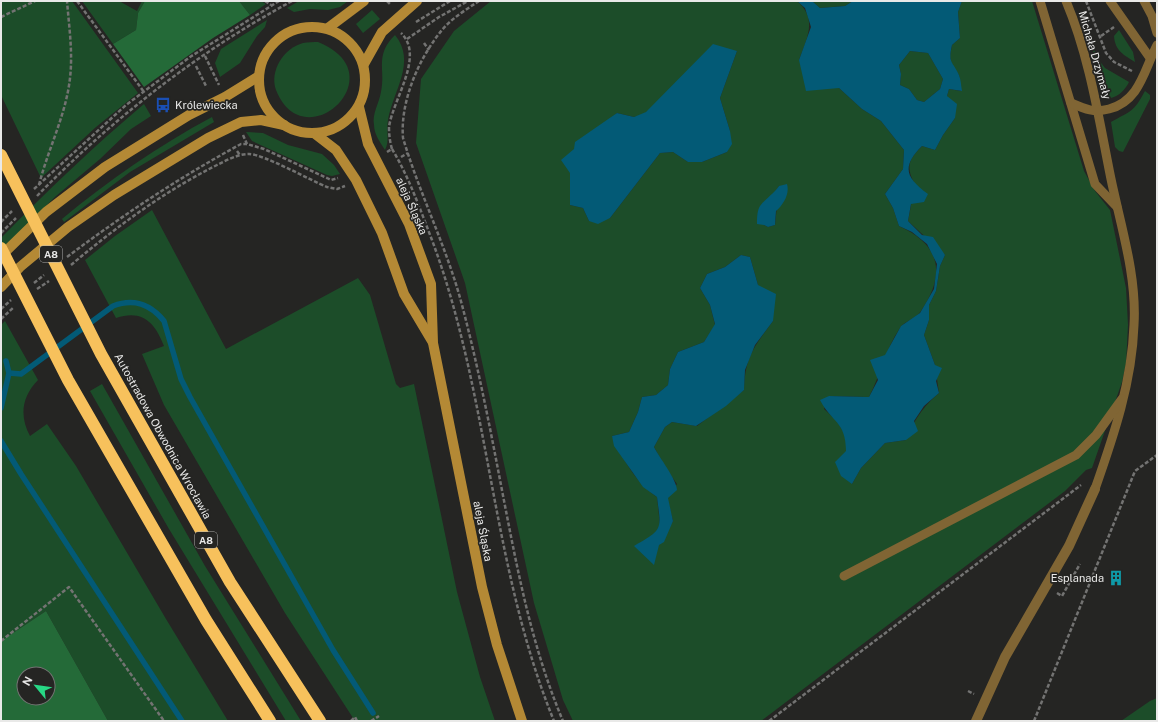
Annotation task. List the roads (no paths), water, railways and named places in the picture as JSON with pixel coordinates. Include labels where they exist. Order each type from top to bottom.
[{"type":"highway","name":"Autostradowa Obwodnica Wrocławia","points":[[1,154],[102,354],[230,582],[320,721]]},
{"type":"highway","points":[[1,248],[68,380],[206,620],[270,721]]},
{"type":"street","points":[[328,28],[364,1]]},
{"type":"street","points":[[364,64],[382,32],[417,1]]},
{"type":"street","points":[[1,287],[20,267],[68,227],[114,195],[208,138],[241,122],[261,120],[284,125],[298,132],[314,133],[332,130],[347,120],[359,106],[364,93],[366,79],[364,64],[356,49],[344,36],[328,28],[314,26],[300,27],[287,32],[276,40],[267,50],[261,63],[258,76],[261,95],[269,112],[284,125]]},
{"type":"street","points":[[1,256],[46,212],[105,167],[189,115],[225,97],[258,76]]},
{"type":"street","name":"aleja Śląska","points":[[359,106],[368,144],[409,224],[431,284],[433,342],[482,587],[497,645],[522,721]]},
{"type":"street","name":"aleja Śląska","points":[[314,133],[336,150],[356,180],[382,233],[404,294],[433,342]]},
{"type":"street","points":[[976,721],[1005,657],[1069,546],[1095,489]]},
{"type":"lane","points":[[1040,1],[1095,184],[1117,207]]},
{"type":"lane","name":"Michała Drzymały","points":[[1066,1],[1087,64],[1098,112],[1088,111],[1071,103]]},
{"type":"lane","points":[[1110,1],[1150,58]]},
{"type":"lane","points":[[1144,1],[1152,16],[1157,33]]},
{"type":"lane","points":[[1095,489],[1126,393],[1132,358],[1134,323],[1131,267],[1098,112],[1123,105],[1129,100],[1135,92],[1157,46]]},
{"type":"lane","points":[[844,576],[1076,455],[1096,435],[1126,393]]},
{"type":"water","points":[[797,1],[812,1],[820,8],[845,6],[853,1],[962,1],[958,12],[960,38],[952,45],[950,56],[951,62],[960,77],[962,91],[949,89],[947,96],[957,104],[955,118],[935,150],[922,146],[915,153],[909,166],[909,172],[915,183],[928,194],[924,202],[911,204],[908,221],[922,235],[933,237],[945,255],[940,266],[936,291],[929,305],[929,320],[924,335],[935,365],[942,368],[936,381],[939,393],[924,406],[914,421],[918,431],[906,440],[885,443],[861,468],[852,484],[841,476],[835,462],[846,451],[841,427],[820,400],[829,396],[869,397],[878,380],[870,360],[885,355],[901,326],[920,313],[934,289],[937,264],[927,244],[912,232],[899,226],[893,208],[885,194],[903,169],[904,150],[881,121],[862,109],[839,88],[806,91],[799,60],[811,27],[805,8]],"holes":[[[910,51],[928,53],[943,79],[940,89],[924,102],[917,100],[909,89],[900,85],[901,74],[899,65]]]},
{"type":"water","points":[[713,44],[737,51],[720,98],[730,131],[732,144],[727,152],[702,162],[688,162],[673,152],[660,153],[610,218],[598,224],[589,221],[583,208],[570,205],[570,173],[561,160],[574,149],[575,142],[617,113],[634,117],[646,112]]},
{"type":"water","points":[[787,184],[788,192],[781,206],[776,211],[775,225],[768,227],[757,224],[758,212],[761,205],[779,186]]},
{"type":"water","points":[[741,255],[750,257],[758,285],[776,294],[773,321],[755,345],[745,370],[744,390],[726,406],[696,426],[672,422],[665,427],[654,447],[674,480],[677,490],[668,498],[673,521],[664,542],[659,545],[654,565],[634,546],[651,536],[658,528],[659,516],[657,497],[643,487],[614,446],[612,436],[629,432],[638,412],[642,397],[656,395],[668,385],[670,369],[678,352],[704,342],[715,324],[710,305],[700,288],[707,274],[725,267]]},
{"type":"waterway","points":[[9,373],[21,374],[113,306],[128,303],[141,304],[159,315],[164,321],[181,379],[190,397],[333,650],[373,713]]},
{"type":"waterway","points":[[1,408],[9,373],[6,361]]},
{"type":"waterway","points":[[1,441],[182,721]]},
{"type":"place","name":"Królewiecka","points":[[163,105]]},
{"type":"place","name":"Esplanada","points":[[1116,578]]}]
